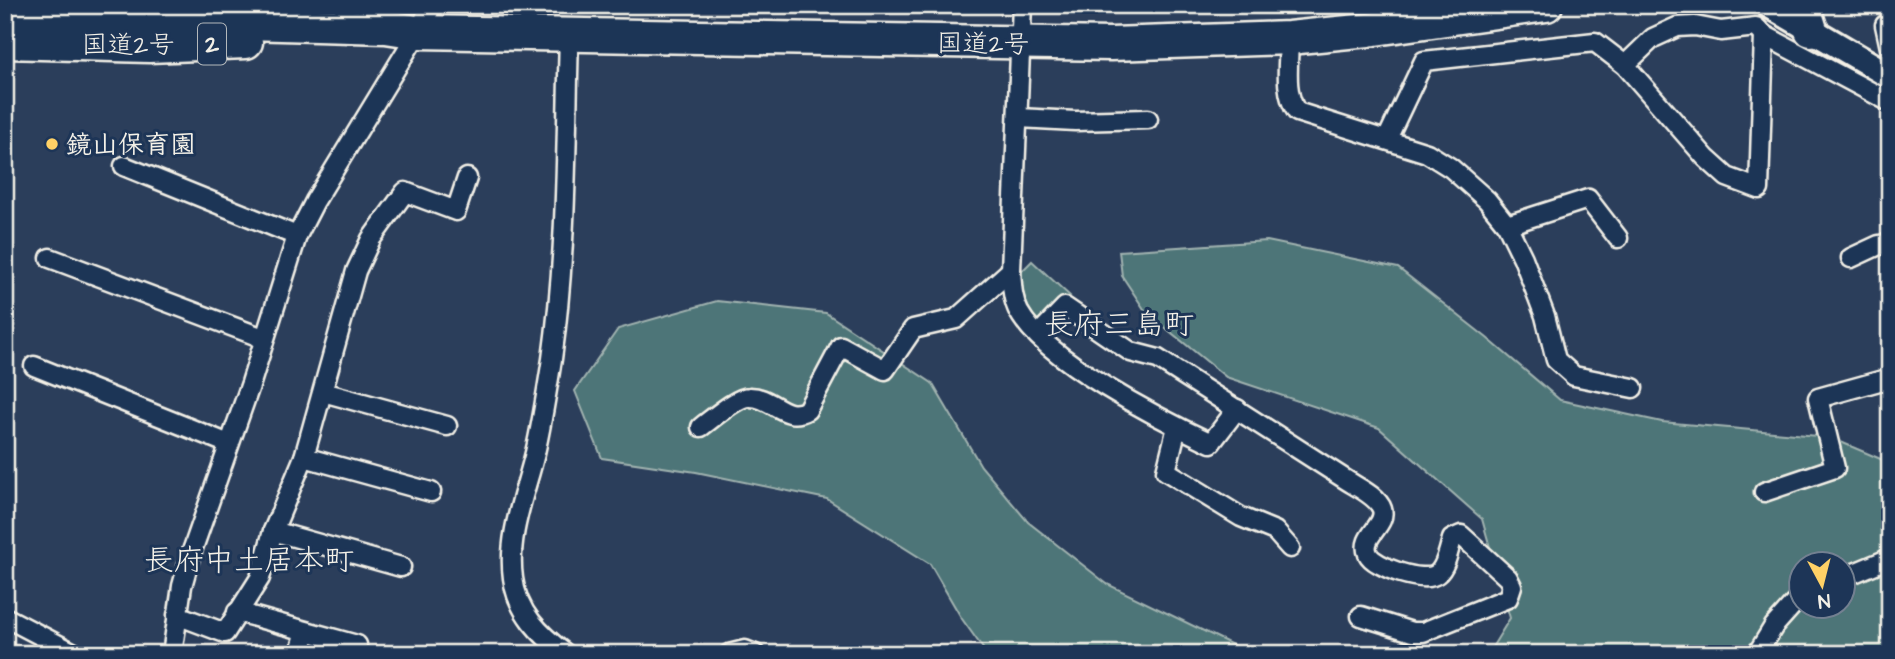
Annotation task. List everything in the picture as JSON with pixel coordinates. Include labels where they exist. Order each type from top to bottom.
[{"type":"highway","name":"国道2号","points":[[5,16],[386,27],[425,19],[569,35],[1111,44],[1289,38],[1368,30],[1546,5]]},
{"type":"highway","name":"国道2号","points":[[5,42],[149,46],[385,38],[425,19]]},
{"type":"main road","points":[[1769,5],[1807,17],[1890,76]]},
{"type":"street","points":[[1022,5],[1011,270],[1013,299],[1019,313],[1038,335],[1080,368],[1117,393],[1211,443],[1237,409]]},
{"type":"street","points":[[172,654],[177,615],[191,554],[251,383],[297,236],[315,201],[425,19]]},
{"type":"street","points":[[1885,25],[1890,48]]},
{"type":"street","points":[[1629,61],[1653,38],[1677,27],[1695,26],[1721,31],[1756,27],[1764,35],[1890,102]]},
{"type":"street","points":[[566,654],[534,628],[522,608],[513,582],[511,556],[517,516],[535,452],[560,301],[569,35]]},
{"type":"street","points":[[1387,139],[1424,61],[1595,42],[1629,61],[1713,164],[1727,177],[1759,189],[1764,35]]},
{"type":"street","points":[[1289,38],[1289,90],[1292,106],[1297,112],[1426,153],[1451,168],[1487,200],[1507,225],[1541,304],[1556,360],[1574,376],[1633,387]]},
{"type":"street","points":[[1018,118],[1075,121],[1148,119]]},
{"type":"street","points":[[124,166],[297,236]]},
{"type":"street","points":[[177,615],[225,633],[260,578],[273,531],[303,457],[356,271],[371,239],[405,192],[456,211],[467,178]]},
{"type":"street","points":[[1507,225],[1588,199],[1618,238]]},
{"type":"street","points":[[1851,258],[1890,243]]},
{"type":"street","points":[[50,258],[264,338]]},
{"type":"street","points":[[701,427],[742,398],[750,396],[790,414],[799,415],[807,410],[841,346],[885,370],[913,329],[956,319],[1011,270]]},
{"type":"street","points":[[1038,335],[1065,307],[1132,352],[1158,359],[1374,499],[1381,508],[1382,517],[1366,542],[1367,553],[1374,562],[1414,577],[1436,575],[1442,568],[1452,539],[1461,535],[1508,578],[1512,586],[1508,598],[1423,632],[1412,632],[1361,616]]},
{"type":"street","points":[[34,366],[229,444]]},
{"type":"street","points":[[1764,492],[1835,468],[1818,397],[1890,378]]},
{"type":"street","points":[[323,392],[447,426]]},
{"type":"street","points":[[1177,427],[1166,471],[1241,517],[1275,531],[1290,548]]},
{"type":"street","points":[[303,457],[431,492]]},
{"type":"street","points":[[273,531],[401,567]]},
{"type":"street","points":[[1856,572],[1890,558]]},
{"type":"street","points":[[237,612],[357,645]]},
{"type":"street","points":[[1757,654],[1774,625],[1786,613]]},
{"type":"street","points":[[5,617],[76,654]]},
{"type":"street","points":[[299,654],[306,632]]},
{"type":"street","points":[[729,654],[745,650],[755,654]]},
{"type":"green space","points":[[1267,241],[1398,268],[1560,400],[1662,422],[1829,437],[1890,463],[1890,654],[1488,654],[1510,618],[1482,519],[1379,428],[1226,377],[1146,312],[1122,276],[1119,251]]},
{"type":"green space","points":[[1032,261],[1070,296],[1047,323],[1033,320],[1019,282],[1021,272]]},
{"type":"green space","points":[[717,301],[826,313],[932,383],[981,466],[1028,522],[1107,584],[1251,654],[987,654],[962,619],[930,564],[827,499],[696,472],[602,458],[575,391],[618,329]]},
{"type":"place","name":"鏡山保育園","points":[[52,144]]},
{"type":"district","name":"長府三島町","points":[[1119,324]]},
{"type":"district","name":"長府中土居本町","points":[[249,560]]}]
